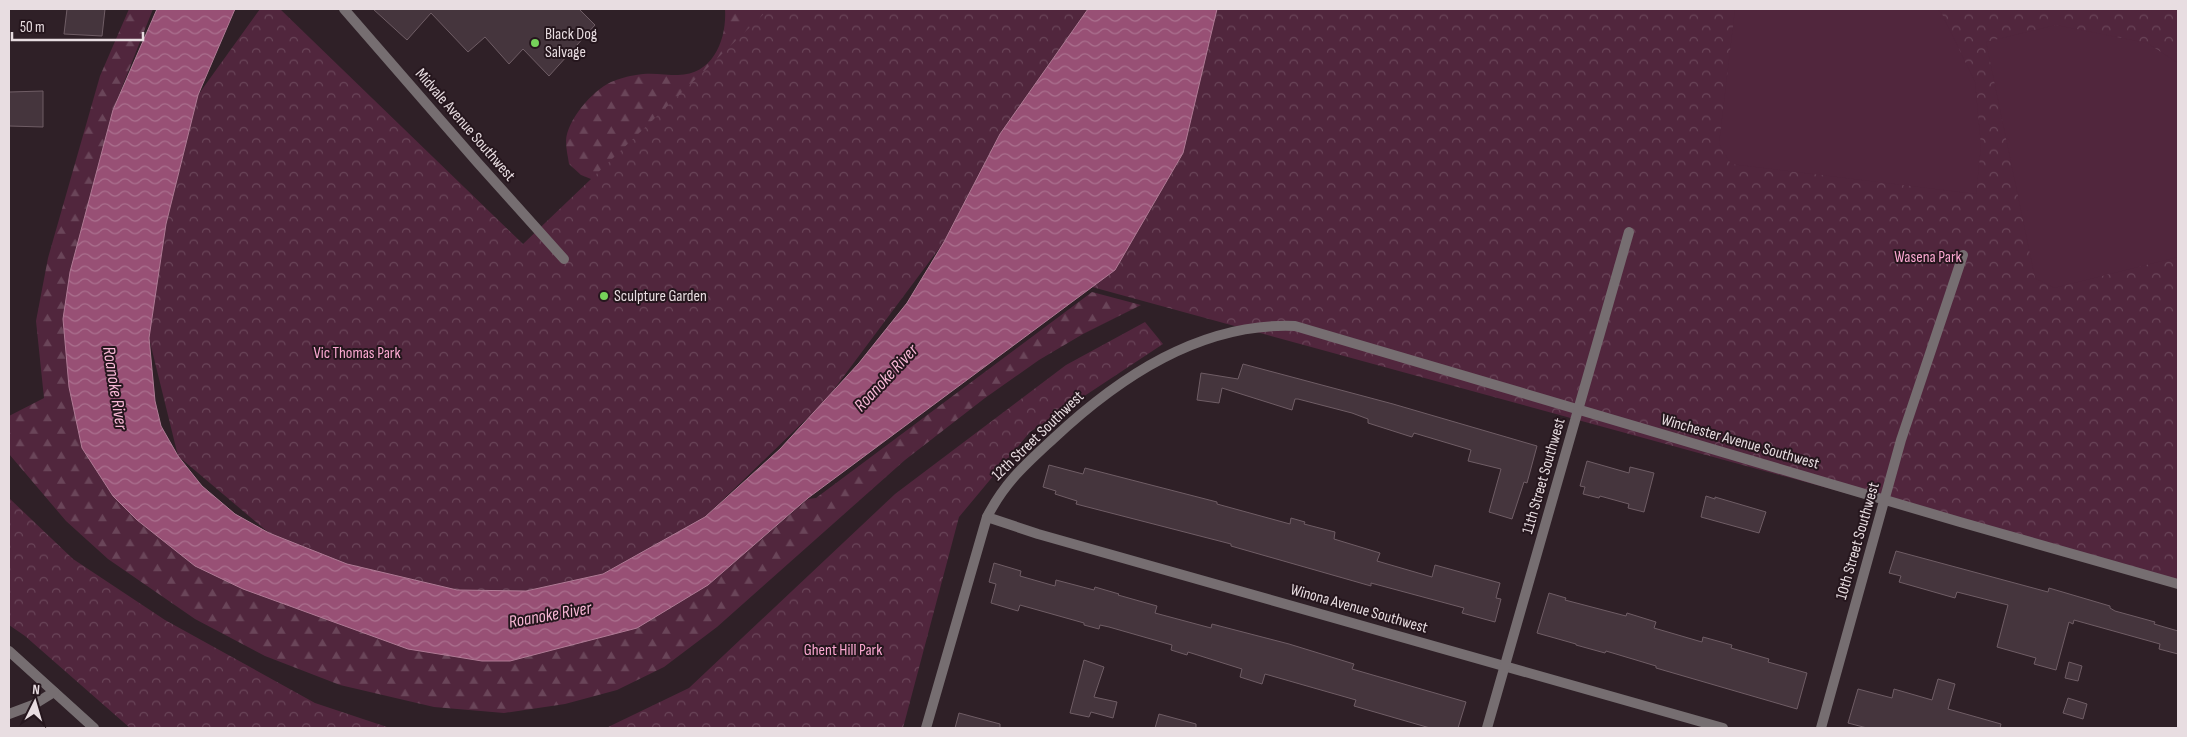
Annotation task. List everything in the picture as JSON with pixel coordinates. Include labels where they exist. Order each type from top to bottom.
[{"type":"street","name":"Midvale Avenue Southwest","points":[[344,9],[564,259]]},
{"type":"street","name":"11th Street Southwest","points":[[1487,728],[1628,232]]},
{"type":"street","name":"10th Street Southwest","points":[[1821,728],[1901,440],[1963,255]]},
{"type":"street","name":"Winchester Avenue Southwest","points":[[1295,326],[2178,584]]},
{"type":"street","name":"12th Street Southwest","points":[[926,728],[987,516],[999,494],[1033,458],[1082,412],[1137,371],[1174,353],[1224,333],[1250,327],[1295,326]]},
{"type":"street","name":"Winona Avenue Southwest","points":[[987,516],[1038,534],[1723,728]]},
{"type":"street","points":[[9,651],[94,728]]},
{"type":"street","points":[[9,714],[33,705],[54,692]]},
{"type":"green space","points":[[129,9],[153,9],[113,110],[113,496],[137,520],[195,566],[408,649],[708,585],[808,499],[816,498],[1092,292],[1141,305],[1083,334],[1039,360],[985,398],[905,460],[717,627],[664,667],[617,690],[565,704],[504,713],[434,707],[340,685],[265,656],[195,619],[108,559],[66,521],[9,454],[9,416],[44,398],[36,321],[48,258],[100,76]]},
{"type":"green space","name":"Vic Thomas Park","points":[[260,9],[280,9],[523,244],[769,9],[1088,9],[1000,134],[944,242],[826,400],[705,517],[603,574],[526,591],[457,590],[347,564],[269,533],[178,456],[149,338],[166,224],[198,95]]},
{"type":"green space","points":[[725,9],[859,9],[596,181],[581,175],[569,164],[566,144],[567,133],[576,115],[596,92],[611,82],[633,75],[678,75],[701,69],[716,53],[720,43],[724,32]]},
{"type":"green space","name":"Wasena Park","points":[[1212,9],[2178,9],[2178,584],[1092,287],[1155,202]]},
{"type":"green space","points":[[1735,9],[1938,9],[1975,82],[1981,146],[1976,194],[1731,164],[1719,144]]},
{"type":"green space","points":[[2056,25],[2147,43],[2178,63],[2178,257],[2054,288],[2035,278],[1986,42]]},
{"type":"green space","name":"Ghent Hill Park","points":[[1145,322],[1163,344],[1030,432],[959,517],[903,728],[606,728],[689,688],[895,494],[1066,365]]},
{"type":"green space","points":[[9,498],[73,559],[165,620],[315,703],[390,728],[130,728],[25,636],[9,625]]},
{"type":"water","name":"Roanoke River","points":[[157,9],[235,9],[198,95],[166,224],[149,338],[155,401],[161,426],[178,456],[202,486],[235,514],[269,533],[347,564],[457,590],[526,591],[603,574],[705,517],[780,449],[859,363],[907,303],[944,242],[1000,134],[1088,9],[1217,9],[1183,153],[1115,270],[808,498],[708,585],[637,628],[510,661],[482,661],[408,649],[243,589],[195,566],[137,520],[113,496],[82,448],[69,387],[63,319],[70,272],[113,110]]},
{"type":"building","points":[[67,9],[105,9],[102,36],[64,34]]},
{"type":"building","name":"Black Dog Salvage","points":[[373,9],[579,9],[595,25],[549,76],[523,49],[509,64],[485,37],[468,52],[431,13],[407,40]]},
{"type":"building","points":[[43,91],[43,127],[9,126],[9,92]]},
{"type":"building","points":[[1243,364],[1393,404],[1537,446],[1527,483],[1524,482],[1512,519],[1489,512],[1501,469],[1468,461],[1471,450],[1414,433],[1412,437],[1368,423],[1368,419],[1352,413],[1298,399],[1295,399],[1292,410],[1222,388],[1219,403],[1197,400],[1201,373],[1238,379]]},
{"type":"building","points":[[1587,461],[1629,473],[1630,467],[1654,473],[1644,512],[1628,508],[1629,504],[1600,496],[1599,498],[1583,494],[1585,487],[1580,486]]},
{"type":"building","points":[[1049,465],[1083,474],[1085,468],[1217,502],[1217,504],[1290,524],[1291,518],[1305,522],[1304,524],[1335,532],[1334,539],[1380,553],[1377,561],[1432,577],[1435,565],[1500,583],[1496,598],[1501,599],[1495,622],[1462,613],[1464,608],[1371,583],[1371,586],[1231,546],[1231,544],[1076,504],[1077,501],[1055,494],[1056,491],[1043,487]]},
{"type":"building","points":[[1706,496],[1766,512],[1759,533],[1701,517]]},
{"type":"building","points":[[1896,551],[2048,592],[2049,588],[2110,606],[2115,611],[2155,622],[2154,624],[2178,631],[2178,654],[2159,649],[2160,644],[2074,620],[2073,624],[2069,622],[2056,670],[2034,664],[2036,658],[1997,647],[2008,605],[1957,592],[1955,598],[1899,582],[1901,576],[1889,573]]},
{"type":"building","points":[[994,563],[1021,571],[1020,576],[1055,586],[1056,580],[1094,590],[1095,587],[1157,606],[1155,613],[1211,628],[1212,624],[1289,644],[1354,664],[1352,669],[1466,702],[1458,728],[1430,728],[1354,706],[1356,700],[1265,674],[1262,684],[1240,677],[1242,669],[1188,652],[1187,655],[1171,650],[1172,645],[1100,625],[1099,629],[1020,605],[1018,611],[991,603],[996,584],[989,582]]},
{"type":"building","points":[[1549,593],[1566,598],[1565,600],[1626,616],[1627,613],[1656,622],[1654,628],[1702,642],[1703,637],[1732,645],[1731,648],[1769,659],[1768,662],[1807,673],[1797,709],[1656,668],[1656,666],[1606,651],[1605,653],[1537,633]]},
{"type":"building","points":[[1084,660],[1104,667],[1094,697],[1117,702],[1113,718],[1091,712],[1089,717],[1070,713]]},
{"type":"building","points":[[2069,662],[2082,666],[2078,681],[2065,678]]},
{"type":"building","points":[[1938,679],[1955,684],[1948,709],[2001,724],[2000,728],[1867,728],[1848,723],[1858,689],[1892,698],[1894,689],[1932,700]]},
{"type":"building","points":[[2068,698],[2087,704],[2083,719],[2063,713]]},
{"type":"building","points":[[959,713],[1000,724],[1000,728],[955,728]]},
{"type":"building","points":[[1159,714],[1196,724],[1196,728],[1155,728]]},
{"type":"place","name":"Black Dog Salvage","points":[[535,43]]},
{"type":"place","name":"Sculpture Garden","points":[[604,296]]}]
